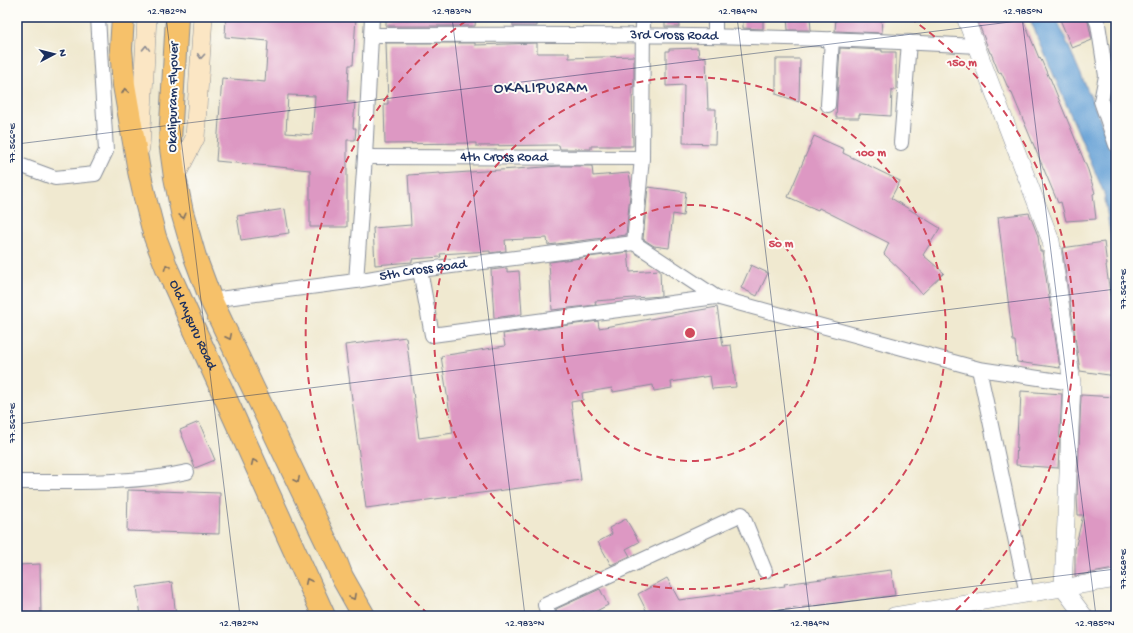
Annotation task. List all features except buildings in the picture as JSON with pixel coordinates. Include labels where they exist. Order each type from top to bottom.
[{"type":"main road","name":"Old Mysuru Road","points":[[123,17],[121,49],[124,85],[139,171],[155,238],[168,271],[324,616]]},
{"type":"main road","points":[[139,171],[147,17]]},
{"type":"main road","name":"Okalipuram Flyover","points":[[175,177],[170,141],[177,17]]},
{"type":"main road","points":[[175,177],[195,138],[203,17]]},
{"type":"main road","name":"Old Mysuru Road","points":[[175,177],[182,212],[195,257],[211,300],[342,577],[364,616]]},
{"type":"street","points":[[17,164],[55,178],[95,174],[106,152],[98,17]]},
{"type":"street","points":[[356,281],[366,157],[372,17]]},
{"type":"street","points":[[643,17],[642,158],[634,243],[716,297],[979,369],[1072,383]]},
{"type":"street","points":[[715,17],[715,36]]},
{"type":"street","points":[[965,17],[1051,241],[1072,383],[1063,588],[1084,616]]},
{"type":"street","points":[[1095,17],[1098,24],[1106,76],[1101,101],[1115,137]]},
{"type":"street","name":"3rd Cross Road","points":[[372,35],[643,34],[832,39],[977,46]]},
{"type":"street","points":[[828,105],[832,39]]},
{"type":"street","points":[[901,143],[909,42]]},
{"type":"street","name":"4th Cross Road","points":[[366,157],[642,158]]},
{"type":"street","name":"5th Cross Road","points":[[211,300],[356,281],[420,270],[634,243]]},
{"type":"street","points":[[420,270],[432,335],[716,297]]},
{"type":"street","points":[[979,369],[1027,594]]},
{"type":"street","points":[[17,482],[93,482],[167,476],[187,472]]},
{"type":"street","points":[[549,616],[546,605],[742,514],[765,571]]},
{"type":"street","points":[[894,616],[1116,579]]},
{"type":"water","points":[[1029,17],[1056,17],[1116,160],[1116,270],[1104,193]]},
{"type":"district","name":"OKALIPURAM","points":[[541,89]]}]
